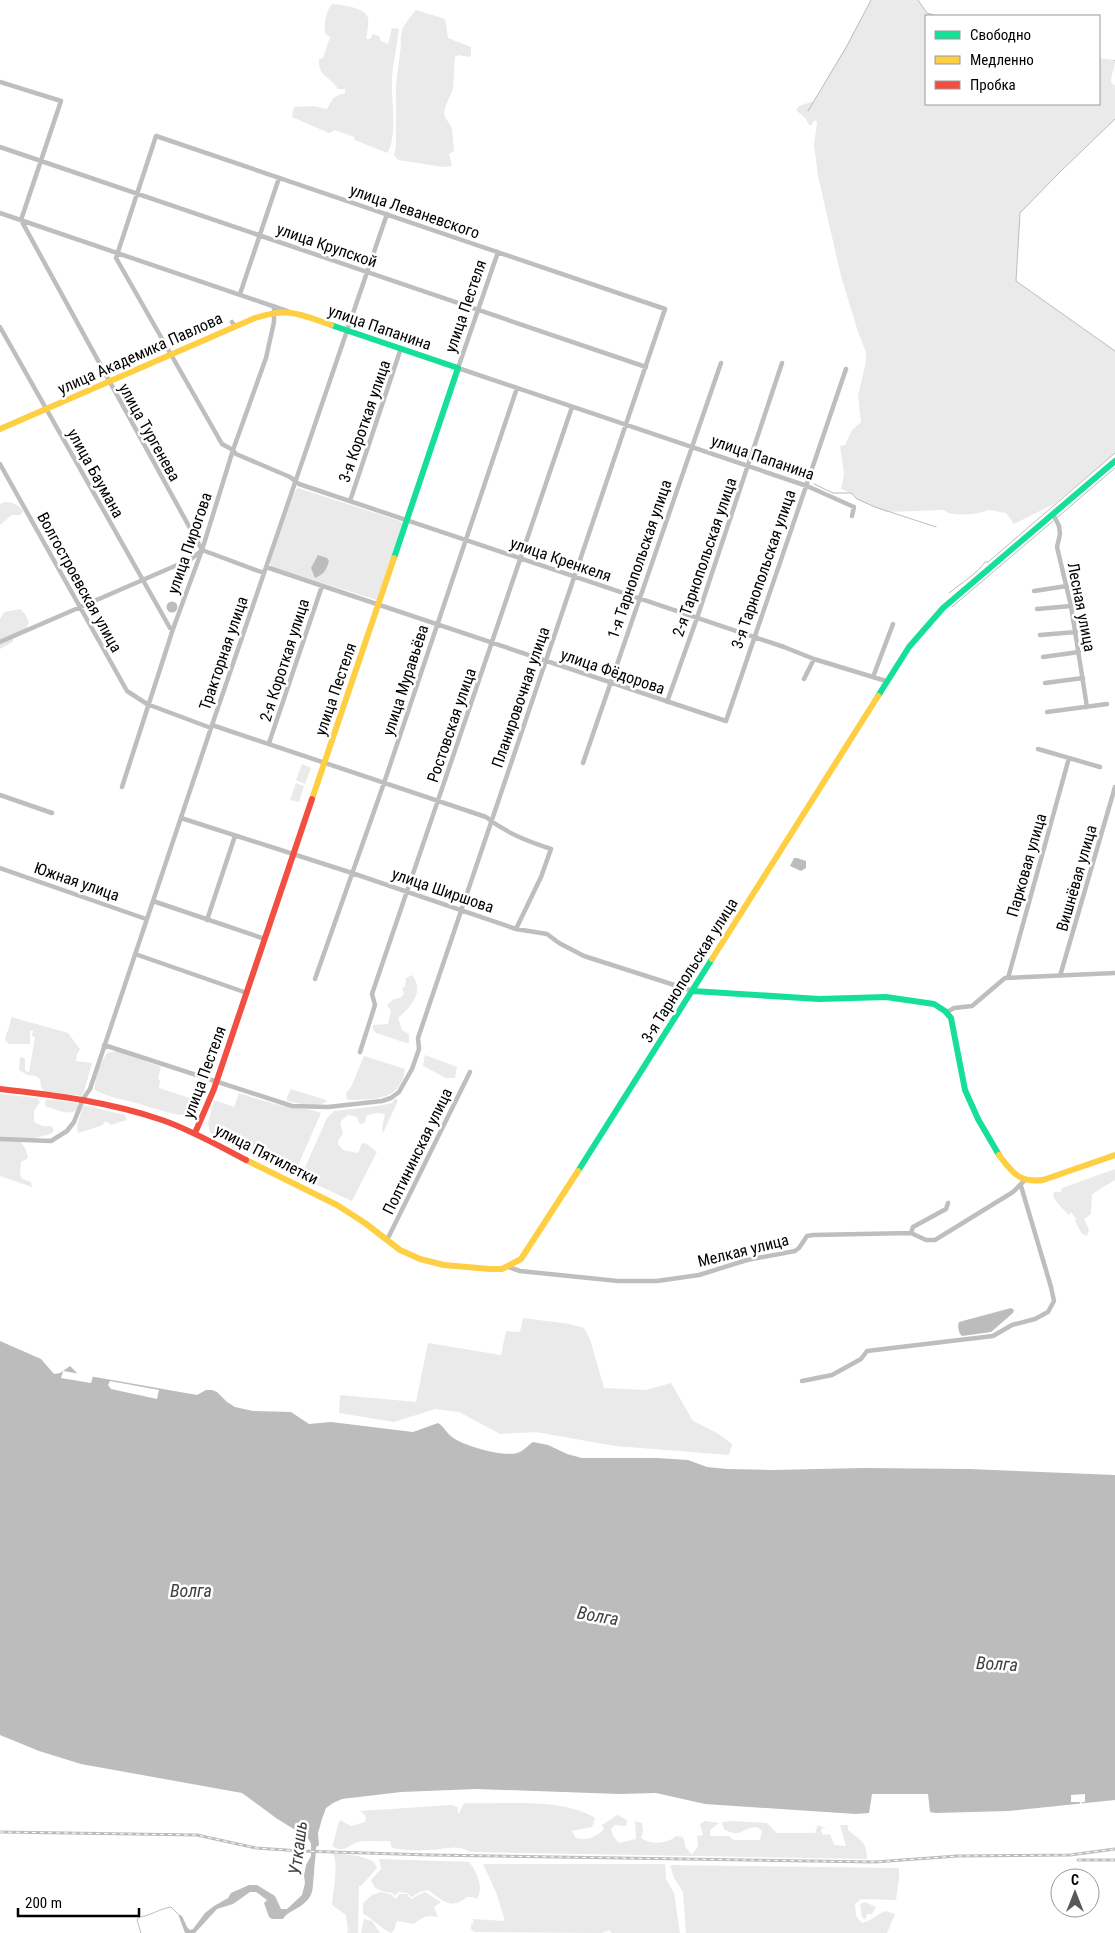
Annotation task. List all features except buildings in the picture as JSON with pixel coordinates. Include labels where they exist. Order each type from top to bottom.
[{"type":"street","points":[[0,82],[61,101],[21,220]]},
{"type":"street","name":"улица Леваневского","points":[[137,194],[156,136],[665,309]]},
{"type":"street","name":"улица Крупской","points":[[0,147],[646,367]]},
{"type":"street","points":[[240,294],[278,178]]},
{"type":"street","points":[[117,253],[137,194]]},
{"type":"street","points":[[0,213],[240,294],[274,309]]},
{"type":"street","name":"Тракторная улица","points":[[0,1139],[51,1141],[67,1131],[74,1122],[83,1100],[90,1090],[211,727],[387,214]]},
{"type":"street","name":"улица Тургенева","points":[[21,220],[202,550]]},
{"type":"street","name":"улица Пестеля","points":[[194,1134],[203,1117],[247,993],[498,252]]},
{"type":"street","name":"улица Кренкеля","points":[[117,253],[116,258],[214,433],[222,444],[233,450],[236,454],[290,477],[299,484],[754,637],[814,660],[886,681]]},
{"type":"street","name":"улица Академика Павлова","points":[[0,429],[171,354],[233,324],[274,309],[293,312]]},
{"type":"street","name":"улица Пирогова","points":[[122,786],[173,629],[202,550],[233,450],[266,358],[274,322],[274,309]]},
{"type":"street","name":"Планировочная улица","points":[[216,1082],[292,1106],[313,1107],[382,1101],[392,1098],[399,1092],[412,1069],[419,1049],[418,1038],[665,309]]},
{"type":"street","name":"улица Папанина","points":[[293,312],[807,486],[854,507],[852,516]]},
{"type":"street","name":"улица Баумана","points":[[0,327],[142,580],[170,628],[173,629]]},
{"type":"street","name":"3-я Короткая улица","points":[[350,501],[401,348]]},
{"type":"street","name":"2-я Тарнопольская улица","points":[[667,702],[782,363]]},
{"type":"street","name":"1-я Тарнопольская улица","points":[[583,763],[638,598],[721,364]]},
{"type":"street","name":"3-я Тарнопольская улица","points":[[726,721],[846,369]]},
{"type":"street","name":"улица Муравьёва","points":[[316,979],[517,388]]},
{"type":"street","name":"Ростовская улица","points":[[360,1052],[375,1006],[372,994],[572,408]]},
{"type":"street","name":"3-я Тарнопольская улица","points":[[508,1268],[521,1259],[529,1249],[909,647],[930,621],[974,581],[1115,461]]},
{"type":"street","name":"Волгостроевская улица","points":[[0,464],[127,691],[148,704],[211,727],[269,743],[486,817],[518,837],[551,849],[541,877],[516,928]]},
{"type":"street","name":"Лесная улица","points":[[1053,514],[1059,526],[1060,534],[1057,547],[1072,606],[1087,707]]},
{"type":"street","points":[[0,642],[191,559],[202,550],[264,573]]},
{"type":"street","name":"улица Фёдорова","points":[[266,567],[726,721]]},
{"type":"street","name":"2-я Короткая улица","points":[[269,743],[322,586]]},
{"type":"street","points":[[1034,591],[1067,586]]},
{"type":"street","points":[[1037,609],[1072,606]]},
{"type":"street","points":[[873,677],[893,624]]},
{"type":"street","points":[[1040,635],[1076,632]]},
{"type":"street","points":[[1043,657],[1079,652]]},
{"type":"street","points":[[804,679],[814,660]]},
{"type":"street","points":[[1045,683],[1083,678]]},
{"type":"street","points":[[1047,712],[1107,704]]},
{"type":"street","points":[[1038,749],[1100,767]]},
{"type":"street","name":"Парковая улица","points":[[1006,978],[1069,758]]},
{"type":"street","name":"Вишнёвая улица","points":[[1060,976],[1115,787]]},
{"type":"street","points":[[0,795],[52,813]]},
{"type":"street","name":"улица Ширшова","points":[[181,818],[516,928],[547,934],[559,943],[584,956],[693,991]]},
{"type":"street","points":[[207,920],[235,836]]},
{"type":"street","name":"Южная улица","points":[[0,868],[146,919]]},
{"type":"street","points":[[153,900],[265,939]]},
{"type":"street","points":[[135,954],[247,993]]},
{"type":"street","points":[[947,1012],[954,1008],[972,1006],[1006,978],[1115,974]]},
{"type":"street","points":[[693,991],[819,999],[886,997],[934,1004],[947,1012],[954,1026],[958,1064],[970,1104],[984,1131],[1003,1160],[1023,1183],[1054,1301],[1048,1312],[1035,1319],[1012,1325],[993,1336],[867,1351],[862,1359],[832,1375],[802,1381]]},
{"type":"street","points":[[104,1046],[216,1082]]},
{"type":"street","name":"Полтининская улица","points":[[387,1240],[470,1072]]},
{"type":"street","name":"улица Пятилетки","points":[[0,1089],[83,1100],[154,1117],[194,1134],[337,1205],[407,1254],[436,1263],[490,1269],[508,1268]]},
{"type":"street","points":[[1023,1183],[1043,1180],[1115,1156]]},
{"type":"street","name":"Мелкая улица","points":[[508,1268],[520,1271],[608,1280],[657,1281],[698,1274],[747,1260],[795,1251],[807,1236],[910,1233],[926,1240],[935,1240],[1013,1192],[1023,1183]]},
{"type":"street","points":[[910,1233],[913,1227],[946,1209],[948,1203]]},
{"type":"shaded area","points":[[871,0],[918,0],[927,13],[934,15],[925,15],[925,105],[1100,105],[1100,58],[1115,60],[1111,82],[1115,86],[1115,119],[1020,213],[1016,281],[1115,351],[1115,453],[1054,504],[1014,524],[1006,513],[992,510],[961,514],[951,514],[944,510],[886,512],[857,499],[851,493],[841,489],[844,474],[840,446],[845,445],[852,430],[861,422],[858,396],[866,361],[866,352],[841,276],[818,176],[814,145],[817,122],[815,120],[809,125],[806,119],[796,110],[799,106],[814,101]]},
{"type":"shaded area","points":[[332,4],[352,7],[366,14],[368,23],[366,39],[370,39],[373,34],[379,36],[381,41],[388,44],[392,28],[399,29],[392,79],[393,128],[390,147],[387,153],[355,140],[354,137],[335,130],[329,133],[292,117],[294,107],[314,106],[327,109],[335,97],[345,93],[345,89],[338,89],[322,73],[319,65],[319,59],[323,58],[330,37],[325,33],[325,26],[327,14]]},
{"type":"shaded area","points":[[416,10],[445,19],[448,38],[471,47],[471,55],[469,57],[458,55],[455,57],[453,89],[444,112],[452,128],[454,151],[449,154],[452,166],[443,167],[398,160],[394,155],[396,146],[396,85],[401,35],[406,22]]},
{"type":"shaded area","points":[[298,488],[400,521],[402,524],[377,600],[271,567],[270,563],[294,493]]},
{"type":"shaded area","points":[[5,502],[15,504],[23,511],[21,515],[12,515],[0,525],[0,504]]},
{"type":"shaded area","points":[[20,609],[29,622],[26,629],[13,636],[13,642],[0,649],[0,619],[4,612]]},
{"type":"shaded area","points":[[302,764],[311,768],[305,784],[296,780]]},
{"type":"shaded area","points":[[296,783],[304,786],[299,802],[290,800]]},
{"type":"shaded area","points":[[412,975],[416,981],[417,993],[412,1004],[398,1018],[402,1030],[409,1034],[409,1043],[376,1033],[373,1025],[388,1024],[391,1011],[387,1005],[404,994],[402,989],[405,986],[406,978]]},
{"type":"shaded area","points":[[11,1017],[68,1033],[80,1049],[76,1061],[92,1063],[84,1092],[81,1096],[44,1091],[41,1087],[40,1079],[19,1070],[20,1057],[25,1058],[25,1071],[29,1072],[35,1037],[32,1036],[33,1030],[30,1031],[30,1044],[9,1044],[5,1040]]},
{"type":"shaded area","points":[[118,1051],[161,1067],[158,1079],[160,1080],[159,1088],[199,1101],[200,1107],[196,1116],[166,1112],[95,1090],[100,1066],[107,1053]]},
{"type":"shaded area","points":[[425,1055],[457,1067],[455,1078],[446,1078],[423,1066]]},
{"type":"shaded area","points":[[364,1056],[405,1069],[402,1080],[398,1088],[384,1096],[347,1100],[346,1093],[351,1087]]},
{"type":"shaded area","points":[[291,1089],[327,1101],[313,1105],[287,1101]]},
{"type":"shaded area","points":[[239,1093],[276,1104],[309,1109],[321,1113],[297,1168],[287,1170],[210,1133],[208,1123],[214,1100],[234,1107]]},
{"type":"shaded area","points":[[0,1094],[38,1098],[40,1102],[34,1111],[34,1122],[43,1126],[52,1126],[54,1131],[50,1134],[21,1142],[28,1158],[21,1162],[20,1175],[23,1179],[31,1182],[32,1187],[0,1176]]},
{"type":"shaded area","points":[[395,1098],[398,1101],[383,1133],[382,1128],[385,1114],[367,1115],[365,1122],[361,1124],[357,1117],[348,1115],[341,1122],[343,1134],[338,1144],[343,1150],[358,1153],[362,1143],[367,1144],[377,1152],[352,1201],[306,1180],[303,1172],[327,1118],[334,1111],[378,1106],[392,1103]]},
{"type":"shaded area","points":[[46,1099],[78,1103],[77,1108],[74,1111],[65,1112],[46,1107]]},
{"type":"shaded area","points":[[83,1105],[125,1115],[127,1120],[111,1125],[108,1122],[104,1122],[103,1125],[78,1133],[77,1126]]},
{"type":"shaded area","points":[[1115,1169],[1115,1180],[1092,1194],[1091,1214],[1084,1219],[1089,1229],[1087,1236],[1082,1234],[1075,1221],[1076,1219],[1071,1212],[1069,1215],[1058,1203],[1053,1195],[1054,1192],[1061,1192],[1062,1188]]},
{"type":"shaded area","points":[[523,1318],[570,1324],[584,1328],[590,1339],[604,1388],[646,1390],[671,1383],[693,1421],[717,1433],[732,1444],[729,1455],[615,1446],[536,1432],[500,1434],[459,1412],[435,1409],[394,1422],[339,1413],[340,1395],[416,1402],[428,1343],[501,1355],[506,1331],[520,1332]]},
{"type":"shaded area","points":[[464,1803],[531,1803],[566,1807],[581,1811],[595,1818],[592,1827],[572,1831],[576,1838],[580,1839],[588,1839],[598,1834],[604,1829],[602,1825],[617,1815],[627,1820],[626,1826],[615,1825],[611,1829],[613,1836],[619,1843],[636,1839],[635,1821],[642,1823],[643,1831],[641,1838],[649,1842],[659,1843],[673,1839],[676,1836],[683,1837],[686,1848],[692,1855],[698,1846],[697,1836],[703,1835],[700,1824],[705,1821],[719,1823],[710,1830],[710,1836],[729,1836],[733,1840],[760,1840],[762,1831],[757,1827],[734,1833],[724,1829],[722,1822],[767,1823],[777,1833],[815,1833],[818,1825],[827,1829],[822,1828],[821,1831],[823,1835],[830,1834],[834,1845],[846,1846],[840,1825],[848,1825],[848,1830],[860,1839],[866,1848],[867,1859],[470,1852],[455,1847],[414,1850],[392,1848],[390,1841],[361,1841],[343,1849],[332,1846],[340,1820],[351,1826],[365,1822],[366,1816],[360,1811],[451,1805],[458,1807],[458,1815]]},
{"type":"shaded area","points":[[333,1854],[360,1856],[374,1862],[377,1868],[359,1886],[358,1933],[347,1933],[346,1915],[332,1905],[336,1871]]},
{"type":"shaded area","points":[[379,1859],[469,1862],[479,1880],[479,1894],[477,1899],[467,1897],[451,1904],[428,1890],[412,1897],[407,1893],[399,1892],[394,1896],[393,1893],[377,1888],[371,1880],[381,1869]]},
{"type":"shaded area","points":[[483,1864],[665,1864],[666,1879],[674,1893],[680,1933],[612,1933],[609,1930],[602,1933],[474,1932],[471,1929],[471,1925],[474,1922],[472,1919],[505,1921],[496,1892]]},
{"type":"shaded area","points":[[670,1865],[899,1868],[896,1900],[861,1899],[855,1904],[856,1916],[862,1923],[885,1911],[895,1914],[887,1933],[686,1933],[683,1892],[674,1878]]},
{"type":"shaded area","points":[[381,1892],[390,1894],[396,1899],[399,1894],[407,1894],[411,1899],[425,1892],[441,1902],[434,1907],[438,1917],[425,1917],[414,1924],[397,1921],[391,1933],[363,1914],[363,1903],[372,1895]]},
{"type":"shaded area","points":[[865,1902],[876,1907],[872,1914],[867,1914],[865,1920],[862,1917],[860,1904]]},
{"type":"shaded area","points":[[364,1919],[372,1921],[380,1933],[361,1933]]},
{"type":"water","points":[[318,555],[327,558],[329,561],[324,572],[315,578],[311,568]]},
{"type":"water","points":[[172,601],[178,607],[172,613],[166,607]]},
{"type":"water","points":[[794,858],[806,861],[806,868],[801,871],[790,866]]},
{"type":"water","points":[[1011,1308],[1014,1310],[1013,1313],[991,1332],[962,1336],[960,1334],[959,1322]]},
{"type":"water","name":"Волга","points":[[0,1341],[41,1359],[54,1374],[60,1373],[70,1366],[78,1374],[197,1395],[206,1390],[212,1390],[235,1407],[253,1411],[291,1412],[309,1424],[331,1422],[413,1432],[438,1423],[450,1435],[465,1444],[483,1450],[510,1454],[523,1450],[533,1442],[548,1445],[567,1454],[582,1458],[688,1460],[707,1467],[727,1469],[969,1469],[1115,1475],[1115,1800],[1009,1811],[935,1813],[930,1812],[928,1794],[872,1794],[869,1813],[856,1814],[705,1804],[656,1793],[619,1794],[476,1789],[401,1792],[342,1799],[326,1808],[318,1833],[319,1845],[316,1847],[312,1891],[309,1898],[302,1905],[283,1919],[272,1919],[269,1917],[264,1903],[267,1900],[256,1892],[250,1892],[233,1904],[217,1909],[195,1933],[185,1933],[178,1914],[182,1916],[190,1930],[193,1929],[205,1913],[228,1898],[231,1893],[249,1885],[257,1885],[275,1896],[281,1909],[287,1909],[302,1895],[306,1865],[311,1856],[311,1844],[308,1838],[276,1818],[242,1793],[81,1764],[39,1751],[0,1735]]},
{"type":"pier","points":[[63,1371],[93,1376],[91,1383],[61,1378]]},
{"type":"pier","points":[[110,1381],[159,1390],[157,1399],[111,1389],[108,1385]]},
{"type":"pier","points":[[1085,1794],[1085,1802],[1082,1802],[1081,1805],[1080,1802],[1071,1802],[1071,1795]]},
{"type":"waterway","points":[[808,111],[847,46],[871,0]]},
{"type":"waterway","points":[[918,0],[927,13],[934,15]]},
{"type":"waterway","points":[[1115,119],[1020,213],[1016,281],[1115,351]]},
{"type":"waterway","points":[[949,593],[974,574],[985,562],[988,562],[1115,453]]},
{"type":"waterway","points":[[1058,517],[1115,468]]},
{"type":"waterway","points":[[814,484],[833,493],[851,493],[857,499],[875,507],[936,527]]},
{"type":"waterway","points":[[952,607],[1053,521]]},
{"type":"waterway","name":"Уткашь","points":[[141,1933],[137,1920],[139,1917],[171,1907],[178,1914]]},
{"type":"railway","points":[[0,1832],[197,1835],[256,1848],[301,1851],[430,1855],[875,1862],[957,1856],[1070,1855],[1115,1849]]},
{"type":"railway","points":[[1078,1860],[1115,1860]]},
{"type":"traffic: fast","points":[[331,325],[458,368],[394,558]]},
{"type":"traffic: fast","points":[[878,696],[909,647],[943,608],[1115,461]]},
{"type":"traffic: fast","points":[[578,1171],[712,959]]},
{"type":"traffic: fast","points":[[693,991],[819,999],[886,997],[934,1004],[945,1011],[951,1018],[965,1090],[978,1119],[999,1155]]},
{"type":"traffic: slow","points":[[0,429],[255,318],[286,312],[302,315],[331,325]]},
{"type":"traffic: slow","points":[[312,799],[394,558]]},
{"type":"traffic: slow","points":[[712,959],[878,696]]},
{"type":"traffic: slow","points":[[999,1155],[1017,1175],[1035,1181],[1043,1180],[1115,1155]]},
{"type":"traffic: slow","points":[[246,1160],[337,1205],[365,1223],[400,1250],[420,1259],[444,1265],[490,1269],[502,1269],[521,1259],[578,1171]]},
{"type":"traffic: jam","points":[[195,1133],[214,1089],[312,799]]},
{"type":"traffic: jam","points":[[0,1089],[82,1100],[122,1108],[184,1128],[246,1160]]}]
